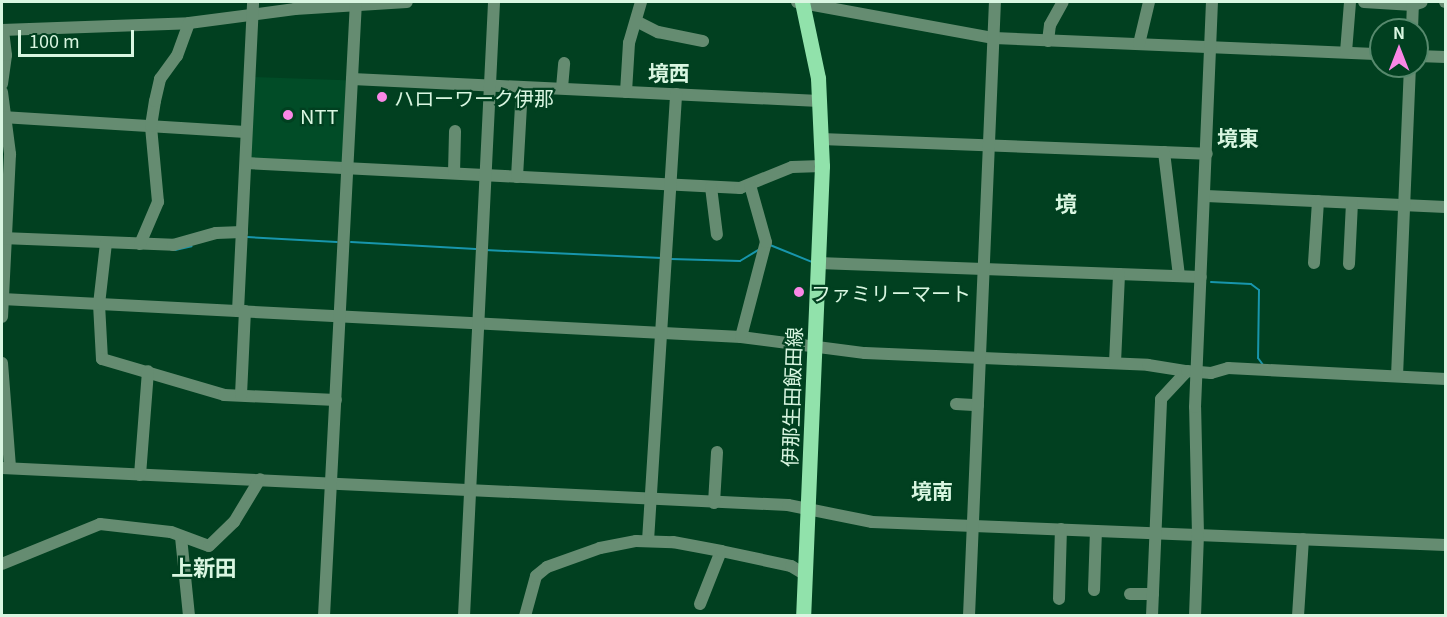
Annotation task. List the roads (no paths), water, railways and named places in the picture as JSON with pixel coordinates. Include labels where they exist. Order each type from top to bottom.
[{"type":"main road","name":"伊那生田飯田線","points":[[800,2],[819,102],[822,166],[803,615]]},
{"type":"street","points":[[241,395],[242,235],[253,2]]},
{"type":"street","points":[[2,84],[6,55],[2,30],[189,23],[356,3],[407,2]]},
{"type":"street","points":[[464,615],[494,2]]},
{"type":"street","points":[[626,92],[628,43],[641,2]]},
{"type":"street","points":[[800,2],[994,38],[1369,53]]},
{"type":"street","points":[[969,615],[994,2]]},
{"type":"street","points":[[1048,41],[1050,25],[1063,2]]},
{"type":"street","points":[[1139,44],[1149,2]]},
{"type":"street","points":[[1195,615],[1198,535],[1192,371],[1206,196],[1213,47],[1212,2]]},
{"type":"street","points":[[1346,52],[1350,2]]},
{"type":"street","points":[[1364,2],[1418,3],[1415,18]]},
{"type":"street","points":[[324,615],[329,484],[341,314],[356,3]]},
{"type":"street","points":[[636,21],[658,32],[703,41]]},
{"type":"street","points":[[140,244],[158,202],[152,126],[160,79],[177,56],[189,23]]},
{"type":"street","points":[[1429,56],[1446,57]]},
{"type":"street","points":[[562,88],[564,63]]},
{"type":"street","points":[[1397,374],[1410,78]]},
{"type":"street","points":[[352,80],[562,88],[819,102]]},
{"type":"street","points":[[517,177],[522,87]]},
{"type":"street","points":[[2,92],[2,117],[10,154],[2,316]]},
{"type":"street","points":[[648,541],[668,185],[676,94]]},
{"type":"street","points":[[2,117],[246,132]]},
{"type":"street","points":[[454,173],[455,130]]},
{"type":"street","points":[[821,139],[1207,154]]},
{"type":"street","points":[[1164,152],[1179,276]]},
{"type":"street","points":[[246,163],[711,188],[750,185],[792,167],[822,166]]},
{"type":"street","points":[[741,337],[766,244],[750,185]]},
{"type":"street","points":[[711,188],[717,235]]},
{"type":"street","points":[[1206,196],[1446,207]]},
{"type":"street","points":[[1314,263],[1318,201]]},
{"type":"street","points":[[1349,264],[1352,203]]},
{"type":"street","points":[[4,240],[106,246],[181,245],[216,232],[242,235]]},
{"type":"street","points":[[106,246],[99,304],[102,359],[224,395],[336,400]]},
{"type":"street","points":[[818,263],[1119,277],[1201,277]]},
{"type":"street","points":[[1115,363],[1119,277]]},
{"type":"street","points":[[2,299],[341,314],[660,332],[741,337],[865,353],[1115,363],[1211,373],[1228,368],[1446,378]]},
{"type":"street","points":[[2,363],[6,468],[788,506],[872,522],[1446,545]]},
{"type":"street","points":[[140,475],[148,371]]},
{"type":"street","points":[[1152,615],[1161,399],[1192,371]]},
{"type":"street","points":[[956,404],[978,405]]},
{"type":"street","points":[[714,503],[717,452]]},
{"type":"street","points":[[2,564],[100,524],[163,530],[209,546],[234,522],[261,480]]},
{"type":"street","points":[[1059,599],[1061,529]]},
{"type":"street","points":[[1094,590],[1096,531]]},
{"type":"street","points":[[182,537],[189,615]]},
{"type":"street","points":[[1298,615],[1303,539]]},
{"type":"street","points":[[525,615],[536,576],[547,567],[600,548],[648,541],[722,551],[790,566],[806,575]]},
{"type":"street","points":[[700,604],[722,551]]},
{"type":"street","points":[[1130,594],[1153,594]]},
{"type":"waterway","points":[[247,237],[337,242]]},
{"type":"waterway","points":[[351,242],[476,249]]},
{"type":"waterway","points":[[770,245],[812,262]]},
{"type":"waterway","points":[[175,250],[192,246]]},
{"type":"waterway","points":[[485,250],[662,258]]},
{"type":"waterway","points":[[671,259],[740,261],[758,250]]},
{"type":"waterway","points":[[1211,282],[1251,284],[1259,290],[1258,358],[1263,365]]},
{"type":"place","name":"ハローワーク伊那","points":[[382,97]]},
{"type":"place","name":"NTT","points":[[288,115]]},
{"type":"place","name":"ファミリーマート","points":[[799,292]]},
{"type":"district","name":"境西","points":[[669,72]]},
{"type":"district","name":"境東","points":[[1238,137]]},
{"type":"district","name":"境","points":[[1066,203]]},
{"type":"district","name":"境南","points":[[932,490]]},
{"type":"district","name":"上新田","points":[[204,567]]}]
